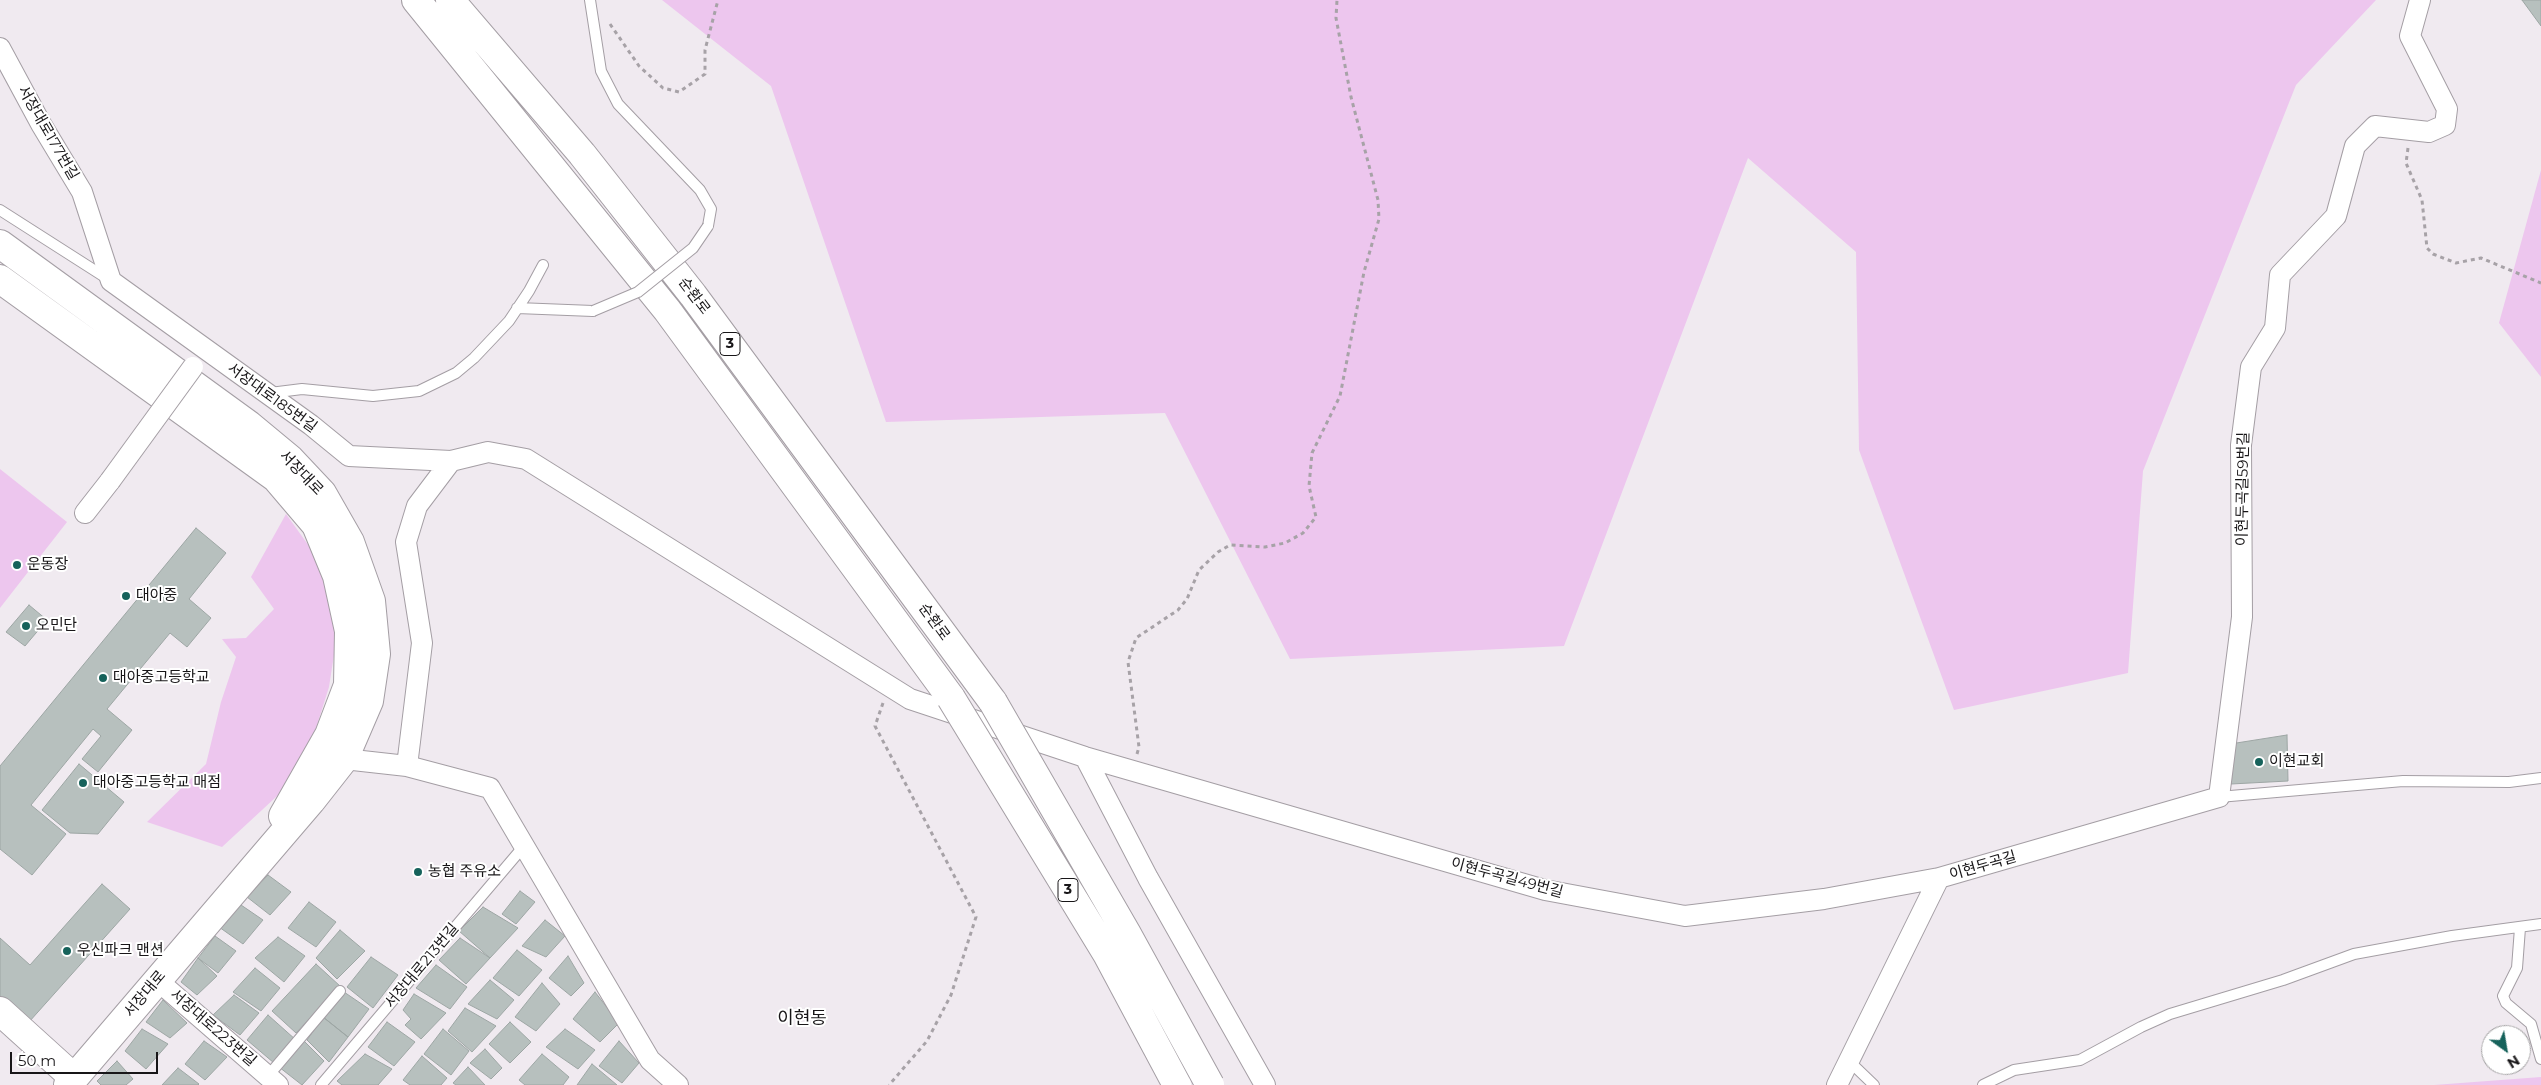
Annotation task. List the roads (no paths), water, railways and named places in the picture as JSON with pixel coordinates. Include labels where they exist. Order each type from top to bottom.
[{"type":"main road","name":"순환로","points":[[416,0],[667,310],[951,698],[1107,954],[1177,1085]]},
{"type":"main road","name":"순환로","points":[[450,0],[582,154],[693,295],[993,702],[1127,934],[1210,1085]]},
{"type":"main road","name":"서장대로","points":[[0,244],[248,425],[290,459],[322,493],[350,542],[370,601],[376,654],[368,701],[344,759],[71,1081]]},
{"type":"main road","name":"서장대로","points":[[0,279],[276,478],[316,525],[337,576],[349,632],[348,685],[329,735],[296,791],[262,858]]},
{"type":"main road","points":[[0,1010],[71,1081]]},
{"type":"street","name":"이현두곡길59번길","points":[[2220,797],[2242,617],[2241,445],[2251,367],[2275,328],[2280,275],[2336,216],[2355,146],[2375,126],[2428,132],[2445,125],[2447,110],[2410,36],[2420,0]]},
{"type":"street","name":"서장대로177번길","points":[[0,48],[40,124],[82,192],[112,281]]},
{"type":"street","name":"서장대로185번길","points":[[112,281],[311,425],[349,456],[451,461],[488,452],[526,459],[889,686]]},
{"type":"street","points":[[85,513],[193,367],[204,349]]},
{"type":"street","points":[[407,766],[422,643],[406,542],[417,506],[451,461]]},
{"type":"street","name":"이현두곡길49번길","points":[[889,686],[910,699],[1085,757],[1545,890],[1685,916],[1824,898],[1939,878]]},
{"type":"street","points":[[1085,757],[1148,878],[1265,1085]]},
{"type":"street","points":[[344,759],[407,766],[490,788],[650,1060],[678,1085]]},
{"type":"street","name":"이현두곡길","points":[[1837,1085],[1939,878],[2220,797]]},
{"type":"street","name":"서장대로223번길","points":[[157,980],[273,1080]]},
{"type":"lane","points":[[517,308],[593,311],[638,292],[693,248],[708,226],[711,209],[700,190],[618,104],[601,71],[590,0]]},
{"type":"lane","name":"서장대로185번길","points":[[0,210],[112,281]]},
{"type":"lane","points":[[266,393],[302,389],[373,396],[419,391],[456,373],[474,358],[509,321],[543,265]]},
{"type":"lane","points":[[2220,797],[2403,781],[2509,782],[2541,778]]},
{"type":"lane","name":"서장대로213번길","points":[[320,1085],[524,846]]},
{"type":"lane","points":[[1983,1085],[2014,1070],[2080,1060],[2141,1027],[2170,1014],[2283,980],[2354,954],[2452,936],[2541,924]]},
{"type":"lane","points":[[2520,928],[2517,968],[2503,996],[2506,1003],[2531,1024],[2541,1059]]},
{"type":"lane","name":"서장대로223번길","points":[[273,1080],[340,991]]},
{"type":"lane","points":[[1849,1061],[1874,1085]]},
{"type":"place","name":"운동장","points":[[17,565]]},
{"type":"place","name":"대아중","points":[[126,596]]},
{"type":"place","name":"오민단","points":[[26,626]]},
{"type":"place","name":"대아중고등학교","points":[[103,678]]},
{"type":"place","name":"이현교회","points":[[2259,762]]},
{"type":"place","name":"대아중고등학교 매점","points":[[83,783]]},
{"type":"place","name":"농협 주유소","points":[[418,872]]},
{"type":"place","name":"우신파크 맨션","points":[[67,951]]},
{"type":"district","name":"이현동","points":[[802,1019]]}]
